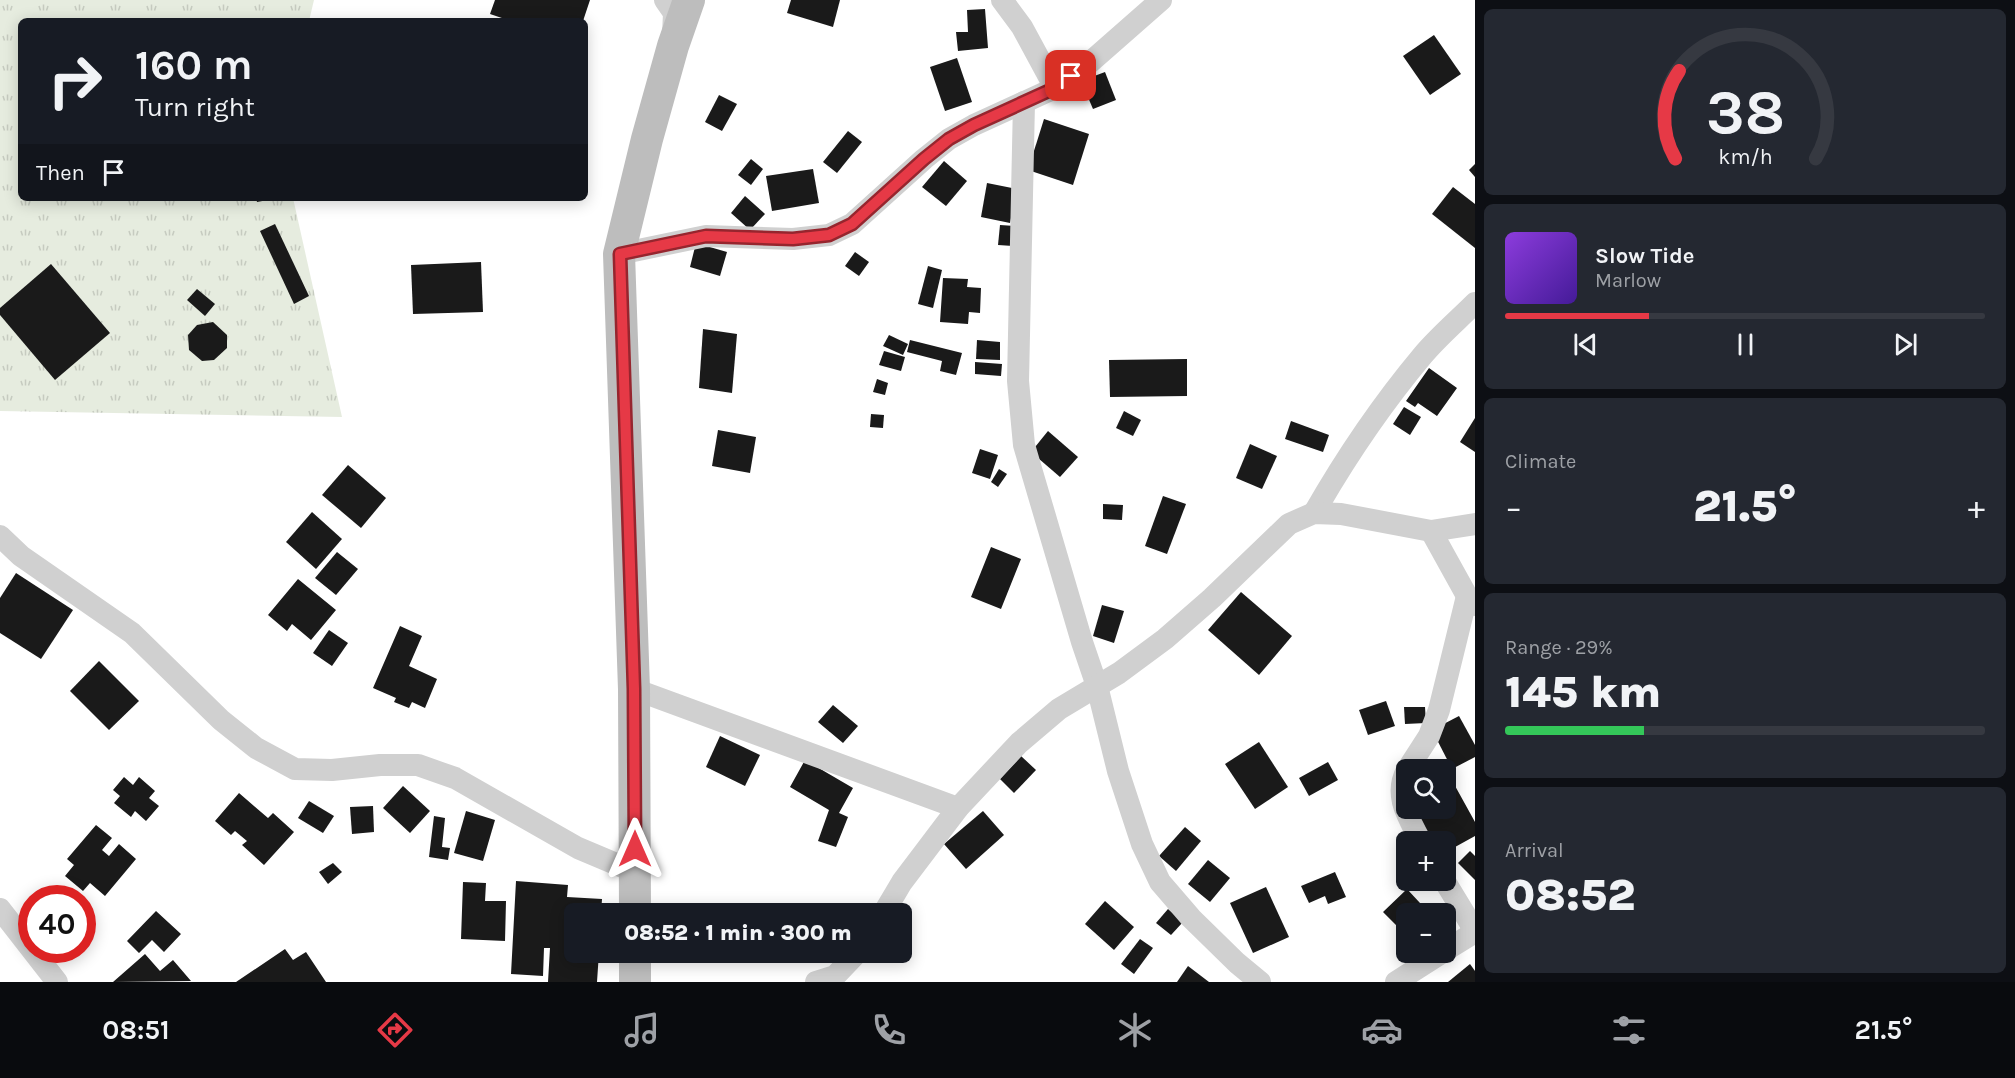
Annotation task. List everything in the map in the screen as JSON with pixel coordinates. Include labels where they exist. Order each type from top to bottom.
[{"type":"street","points":[[665,0],[674,14],[673,46]]},
{"type":"street","points":[[635,903],[634,689],[620,254],[647,139],[673,46],[689,0]]},
{"type":"street","points":[[1002,0],[1022,27],[1055,88]]},
{"type":"street","points":[[620,254],[706,236],[793,239],[829,235],[852,224],[949,139],[1055,88],[1087,65],[1161,0]]},
{"type":"street","points":[[1024,102],[1018,381],[1024,446],[1097,686],[1118,771],[1142,844],[1160,882],[1191,918],[1260,982]]},
{"type":"street","points":[[1314,513],[1340,467],[1386,403],[1424,354],[1475,303]]},
{"type":"street","points":[[890,903],[902,882],[957,808],[1019,743],[1059,709],[1165,639],[1212,598],[1289,524],[1314,513],[1341,514],[1431,531],[1475,524]]},
{"type":"street","points":[[1414,759],[1429,736],[1471,601],[1431,531]]},
{"type":"street","points":[[0,536],[21,556],[132,633],[221,720],[256,748],[295,769],[332,770],[380,765],[418,765],[455,778],[578,848],[635,872]]},
{"type":"street","points":[[634,689],[957,808]]},
{"type":"street","points":[[1451,891],[1475,931],[1456,943]]},
{"type":"street","points":[[0,909],[57,982]]},
{"type":"street","points":[[635,963],[635,982]]},
{"type":"street","points":[[828,980],[846,963]]},
{"type":"street","points":[[1396,982],[1425,963]]},
{"type":"green space","points":[[0,0],[314,0],[310,18],[18,18],[18,201],[294,201],[342,417],[0,411]]},
{"type":"building","points":[[495,0],[590,0],[584,18],[502,18],[490,14]]},
{"type":"building","points":[[791,0],[840,0],[833,27],[787,13]]},
{"type":"building","points":[[985,9],[988,48],[958,51],[956,32],[968,32],[967,10]]},
{"type":"building","points":[[1434,35],[1461,74],[1430,95],[1403,56]]},
{"type":"building","points":[[957,58],[972,102],[945,111],[930,67]]},
{"type":"building","points":[[1105,72],[1116,100],[1093,109],[1081,81]]},
{"type":"building","points":[[719,95],[737,104],[722,131],[705,122]]},
{"type":"building","points":[[1044,119],[1089,134],[1073,185],[1028,170]]},
{"type":"building","points":[[848,131],[862,142],[837,173],[823,162]]},
{"type":"building","points":[[751,159],[763,169],[751,185],[738,175]]},
{"type":"building","points":[[944,161],[967,181],[946,206],[922,187]]},
{"type":"building","points":[[1475,164],[1475,177],[1469,170]]},
{"type":"building","points":[[813,169],[819,203],[772,211],[766,176]]},
{"type":"building","points":[[987,183],[1017,189],[1010,223],[981,217]]},
{"type":"building","points":[[1453,187],[1475,204],[1475,248],[1432,214]]},
{"type":"building","points":[[745,196],[765,214],[750,230],[731,213]]},
{"type":"building","points":[[275,224],[309,296],[294,304],[260,231]]},
{"type":"building","points":[[1000,225],[1015,226],[1013,246],[998,245]]},
{"type":"building","points":[[696,243],[727,252],[720,276],[690,267]]},
{"type":"building","points":[[855,252],[869,262],[859,276],[845,266]]},
{"type":"building","points":[[481,262],[483,312],[413,314],[411,265]]},
{"type":"building","points":[[51,264],[110,333],[55,380],[0,315],[0,308]]},
{"type":"building","points":[[928,266],[942,270],[933,308],[918,304]]},
{"type":"building","points":[[943,278],[968,279],[967,287],[981,288],[980,313],[969,312],[968,324],[940,322]]},
{"type":"building","points":[[197,289],[215,304],[205,316],[187,300]]},
{"type":"building","points":[[213,322],[227,335],[227,348],[214,360],[202,361],[189,350],[188,335],[197,325]]},
{"type":"building","points":[[703,329],[737,334],[732,393],[699,388]]},
{"type":"building","points":[[889,335],[908,344],[903,355],[883,346]]},
{"type":"building","points":[[910,340],[962,353],[956,375],[940,371],[942,361],[907,352]]},
{"type":"building","points":[[977,340],[1000,342],[1000,360],[976,359]]},
{"type":"building","points":[[884,351],[905,357],[901,371],[879,365]]},
{"type":"building","points":[[1187,359],[1187,396],[1110,397],[1109,360]]},
{"type":"building","points":[[975,362],[1002,364],[1001,376],[975,374]]},
{"type":"building","points":[[1429,368],[1457,388],[1437,416],[1418,403],[1415,407],[1406,401]]},
{"type":"building","points":[[877,379],[888,383],[885,395],[873,392]]},
{"type":"building","points":[[1404,407],[1421,417],[1410,435],[1393,424]]},
{"type":"building","points":[[1124,411],[1141,420],[1133,436],[1116,428]]},
{"type":"building","points":[[871,414],[884,415],[883,428],[870,427]]},
{"type":"building","points":[[1475,418],[1475,452],[1460,442]]},
{"type":"building","points":[[1291,421],[1329,435],[1323,452],[1285,439]]},
{"type":"building","points":[[718,430],[756,437],[750,473],[712,466]]},
{"type":"building","points":[[1048,431],[1078,457],[1060,477],[1031,452]]},
{"type":"building","points":[[1250,444],[1277,456],[1262,489],[1236,478]]},
{"type":"building","points":[[980,449],[998,455],[990,479],[972,473]]},
{"type":"building","points":[[348,465],[386,498],[361,528],[322,495]]},
{"type":"building","points":[[999,469],[1007,474],[998,487],[991,482]]},
{"type":"building","points":[[1163,496],[1186,504],[1167,554],[1145,546]]},
{"type":"building","points":[[1103,504],[1123,505],[1122,520],[1103,519]]},
{"type":"building","points":[[312,512],[342,539],[316,569],[286,542]]},
{"type":"building","points":[[991,547],[1021,559],[1001,609],[971,597]]},
{"type":"building","points":[[337,552],[358,569],[336,595],[315,578]]},
{"type":"building","points":[[16,573],[73,610],[41,659],[0,633],[0,598]]},
{"type":"building","points":[[298,579],[336,610],[311,640],[292,624],[287,631],[268,615]]},
{"type":"building","points":[[1241,592],[1292,636],[1259,675],[1208,630]]},
{"type":"building","points":[[1102,605],[1124,611],[1114,643],[1093,636]]},
{"type":"building","points":[[400,626],[422,636],[409,666],[437,679],[425,708],[412,702],[409,708],[394,702],[396,698],[373,688]]},
{"type":"building","points":[[329,630],[348,643],[332,666],[313,653]]},
{"type":"building","points":[[99,661],[139,701],[109,730],[70,691]]},
{"type":"building","points":[[1386,701],[1395,726],[1368,735],[1359,710]]},
{"type":"building","points":[[833,705],[858,726],[843,743],[818,722]]},
{"type":"building","points":[[1404,707],[1425,707],[1426,723],[1405,724]]},
{"type":"building","points":[[1459,716],[1475,745],[1475,757],[1456,767],[1456,759],[1447,759],[1432,730]]},
{"type":"building","points":[[720,736],[760,755],[745,786],[706,767]]},
{"type":"building","points":[[1259,742],[1288,787],[1255,809],[1225,764]]},
{"type":"building","points":[[1021,756],[1036,770],[1014,793],[1000,779]]},
{"type":"building","points":[[805,760],[853,788],[839,813],[848,817],[836,847],[818,841],[829,810],[790,787]]},
{"type":"building","points":[[1328,762],[1338,780],[1309,796],[1299,778]]},
{"type":"building","points":[[124,777],[133,785],[139,777],[155,791],[149,798],[159,806],[146,821],[135,811],[131,817],[114,803],[120,796],[113,790]]},
{"type":"building","points":[[403,786],[430,811],[410,833],[383,808]]},
{"type":"building","points":[[1456,788],[1475,822],[1475,836],[1456,846],[1456,831],[1422,831],[1416,819],[1456,819]]},
{"type":"building","points":[[239,793],[268,818],[273,813],[294,832],[264,865],[242,845],[247,841],[235,831],[231,835],[215,821]]},
{"type":"building","points":[[309,801],[334,816],[323,833],[298,818]]},
{"type":"building","points":[[373,806],[374,832],[352,834],[350,807]]},
{"type":"building","points":[[466,811],[495,820],[483,861],[454,853]]},
{"type":"building","points":[[983,811],[1004,835],[966,869],[944,844]]},
{"type":"building","points":[[434,816],[445,818],[442,847],[450,848],[448,860],[429,857]]},
{"type":"building","points":[[96,825],[112,838],[102,850],[109,856],[119,844],[136,859],[105,896],[96,888],[96,885],[90,883],[76,885],[65,876],[74,865],[67,859]]},
{"type":"building","points":[[1185,827],[1201,841],[1176,871],[1159,856]]},
{"type":"building","points":[[1470,851],[1475,856],[1475,880],[1458,863]]},
{"type":"building","points":[[1208,860],[1230,878],[1210,902],[1188,884]]},
{"type":"building","points":[[333,863],[342,872],[328,884],[319,872]]},
{"type":"building","points":[[1335,872],[1346,897],[1328,904],[1325,896],[1309,903],[1301,886]]},
{"type":"building","points":[[516,881],[568,885],[567,897],[602,899],[602,903],[564,903],[564,963],[598,963],[597,982],[548,982],[550,948],[544,948],[543,976],[511,974]]},
{"type":"building","points":[[463,882],[486,883],[485,901],[506,901],[505,941],[461,939]]},
{"type":"building","points":[[1266,887],[1289,937],[1253,953],[1230,903]]},
{"type":"building","points":[[1405,891],[1409,891],[1420,903],[1396,903],[1396,925],[1383,912]]},
{"type":"building","points":[[1105,901],[1134,927],[1114,950],[1085,924]]},
{"type":"building","points":[[1168,909],[1183,922],[1171,935],[1156,923]]},
{"type":"building","points":[[156,911],[181,934],[164,952],[152,940],[139,953],[127,941]]},
{"type":"building","points":[[1140,939],[1153,948],[1134,974],[1121,964]]},
{"type":"building","points":[[285,949],[293,960],[306,952],[326,982],[236,982]]},
{"type":"building","points":[[145,954],[160,971],[173,960],[191,981],[113,982]]},
{"type":"building","points":[[1470,964],[1475,971],[1475,982],[1448,982]]},
{"type":"building","points":[[1188,966],[1209,982],[1177,982]]},
{"type":"route","points":[[635,849],[634,689],[620,254],[706,236],[793,239],[829,235],[852,224],[949,139],[1055,88],[1071,76]]}]
